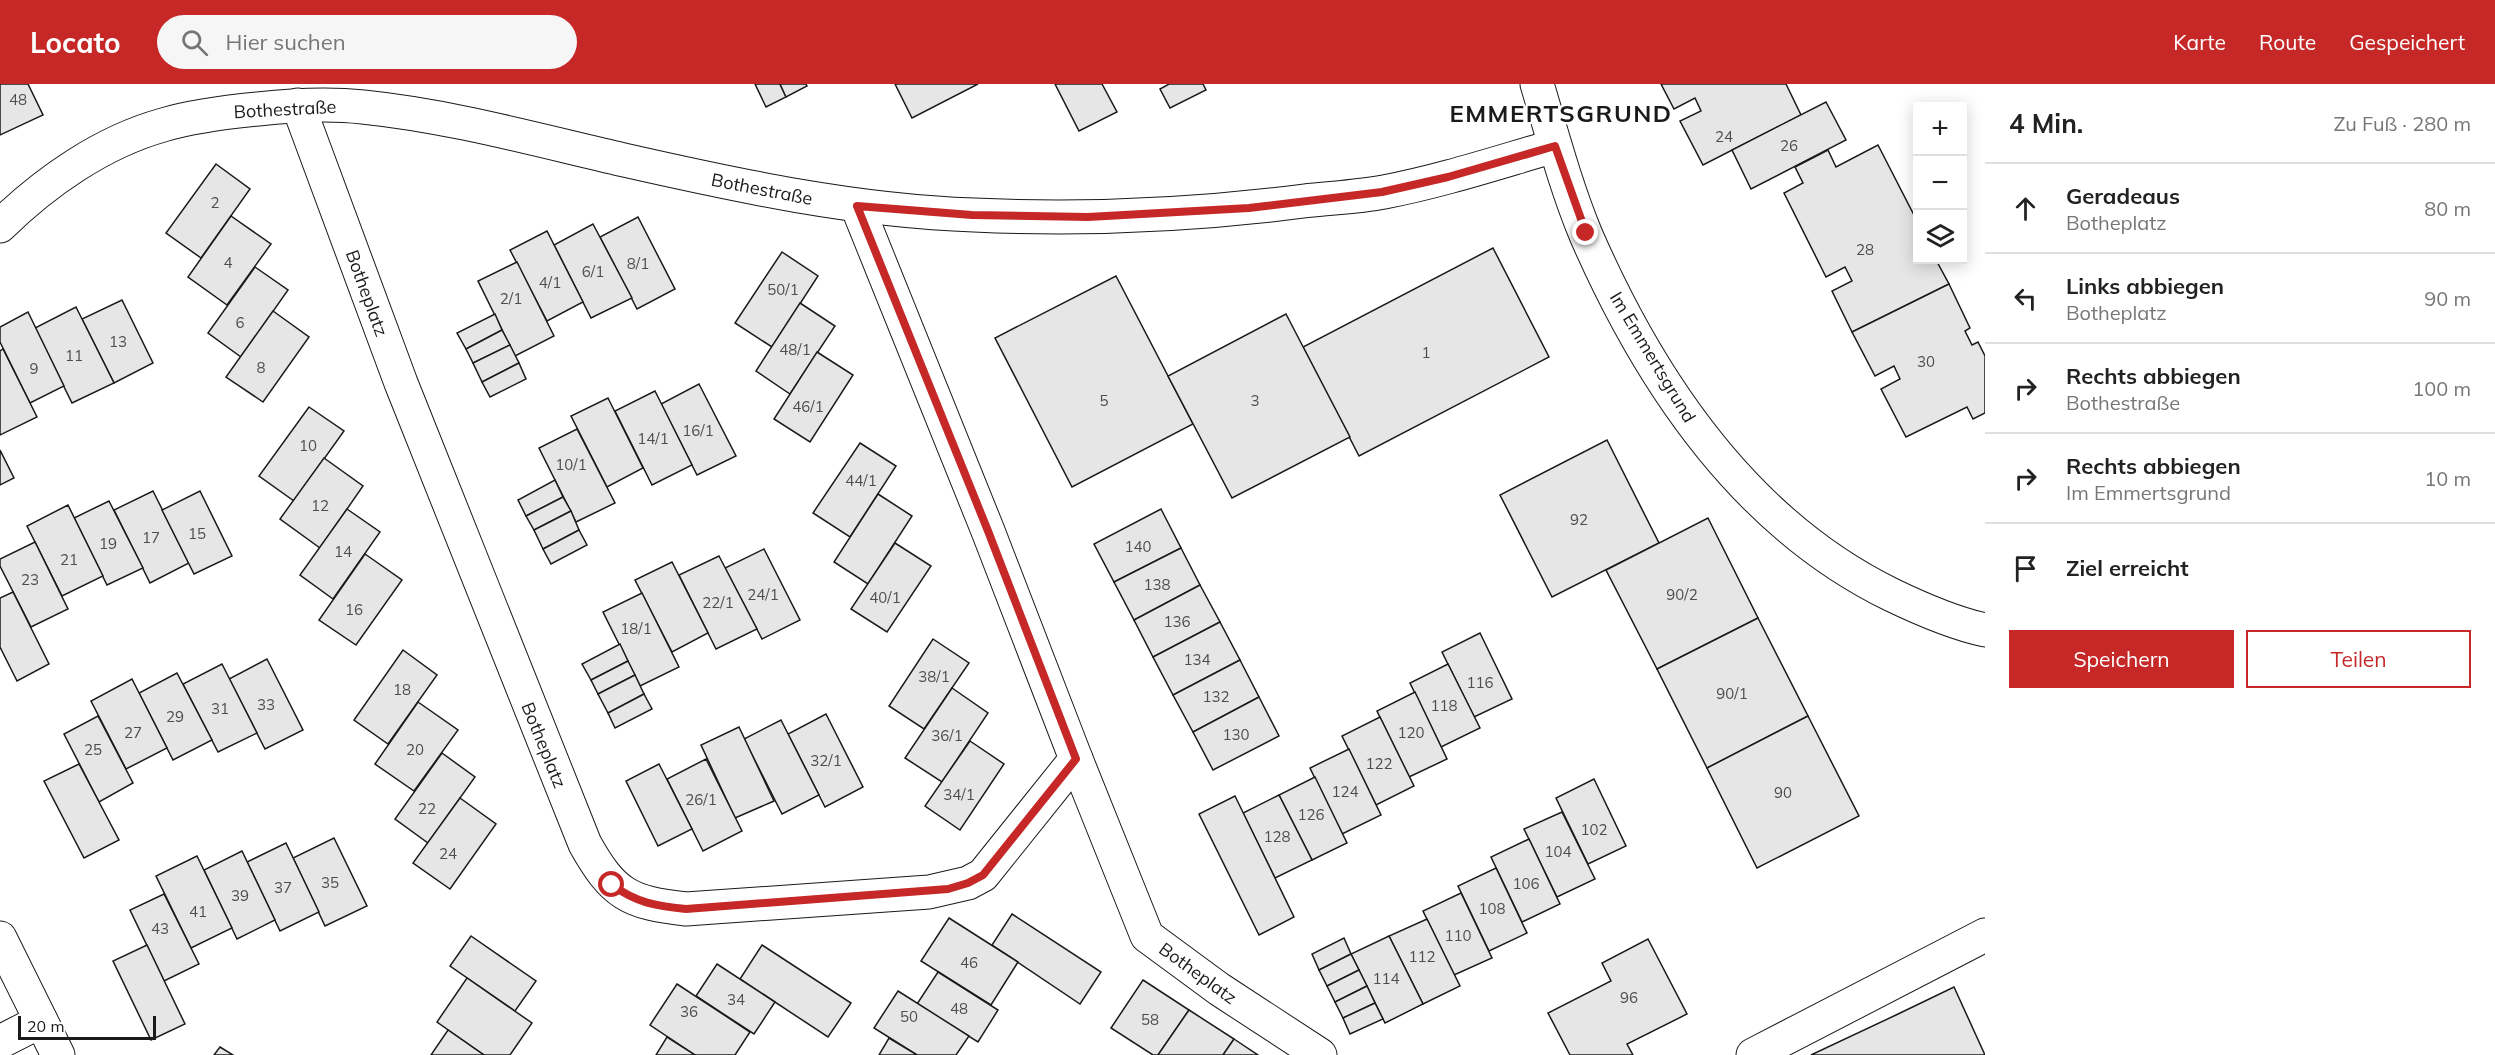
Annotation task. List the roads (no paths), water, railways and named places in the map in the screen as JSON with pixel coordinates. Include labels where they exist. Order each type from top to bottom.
[{"type":"street","name":"Im Emmertsgrund","points":[[1537,84],[1555,146],[1586,233],[1621,309],[1672,397],[1715,455],[1763,506],[1809,544],[1861,580],[1920,609],[1985,630]]},
{"type":"street","name":"Bothestraße","points":[[0,226],[21,205],[69,170],[113,145],[162,125],[237,111],[298,105],[358,106],[423,114],[747,188],[857,206],[972,215],[1088,217],[1249,208],[1382,192],[1448,177],[1555,146]]},
{"type":"street","name":"Botheplatz","points":[[298,105],[401,383],[558,783],[585,844],[600,872],[612,885],[627,895],[652,906],[686,909],[948,889],[968,883],[983,875],[1076,759]]},
{"type":"street","name":"Botheplatz","points":[[857,206],[1147,936],[1219,989],[1320,1055]]},
{"type":"street","points":[[1753,1055],[1985,935]]},
{"type":"street","points":[[0,938],[58,1055]]},
{"type":"street","points":[[0,1042],[41,1021]]},
{"type":"district","name":"EMMERTSGRUND","points":[[1561,113]]}]
